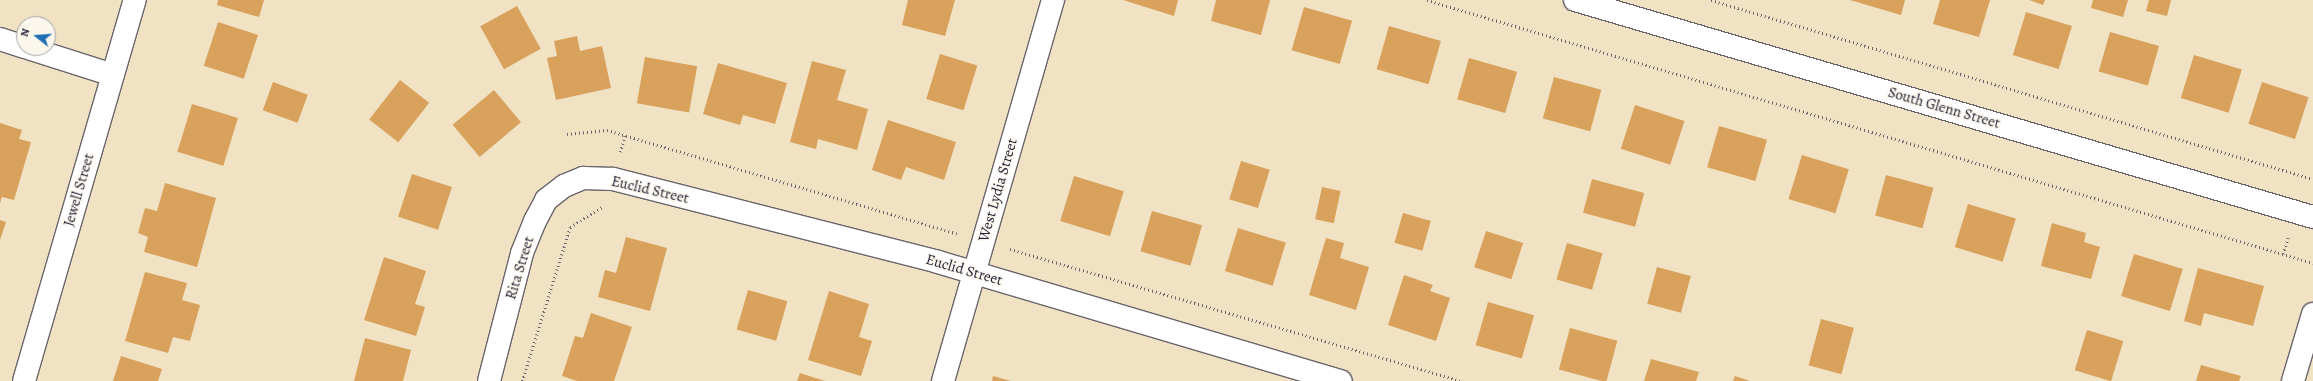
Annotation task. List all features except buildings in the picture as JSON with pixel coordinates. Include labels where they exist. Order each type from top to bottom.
[{"type":"street","name":"Jewell Street","points":[[24,381],[135,0]]},
{"type":"street","name":"West Lydia Street","points":[[943,381],[1053,0]]},
{"type":"street","name":"South Glenn Street","points":[[1575,0],[2313,217]]},
{"type":"street","points":[[0,39],[16,44]]},
{"type":"street","points":[[53,56],[113,75]]},
{"type":"street","name":"Euclid Street","points":[[583,178],[613,179],[974,273],[1341,381]]},
{"type":"street","name":"Rita Street","points":[[489,381],[522,253],[535,221],[546,200],[564,186],[583,178]]},
{"type":"street","points":[[2293,381],[2313,314]]},
{"type":"path","points":[[1427,0],[2313,263]]},
{"type":"path","points":[[1711,0],[2313,179]]},
{"type":"path","points":[[567,134],[607,130],[1460,381]]},
{"type":"path","points":[[522,381],[570,227],[606,204],[625,136]]}]
